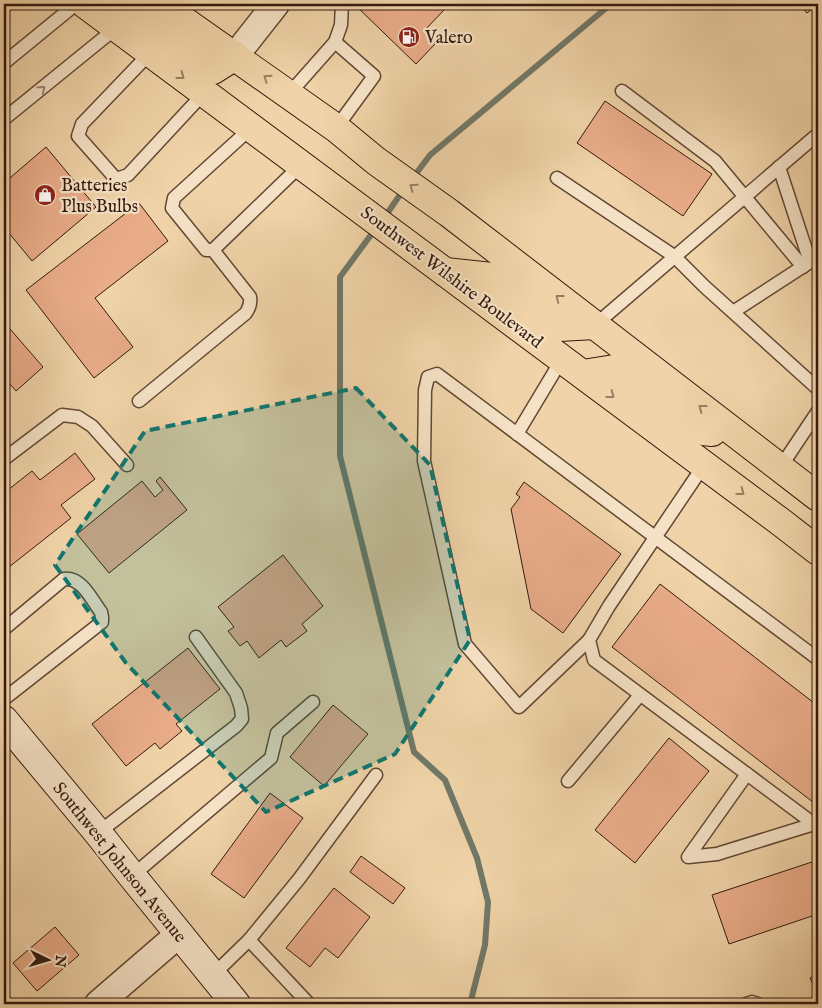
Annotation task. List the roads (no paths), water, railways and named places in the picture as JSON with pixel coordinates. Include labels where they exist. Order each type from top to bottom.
[{"type":"main road","points":[[82,4],[129,9],[213,70],[235,56]]},
{"type":"main road","name":"Southwest Wilshire Boulevard","points":[[82,4],[335,190],[818,551]]},
{"type":"main road","points":[[161,4],[289,94],[336,128],[376,161],[450,213],[818,497]]},
{"type":"main road","points":[[445,272],[492,277],[559,327],[595,325]]},
{"type":"main road","points":[[572,367],[614,369],[703,431],[741,437]]},
{"type":"street","points":[[235,56],[276,4]]},
{"type":"street","name":"Southwest Johnson Avenue","points":[[4,720],[236,1004]]},
{"type":"street","points":[[98,1004],[179,934]]},
{"type":"lane","points":[[4,63],[82,4]]},
{"type":"lane","points":[[289,94],[334,42],[341,25],[342,4]]},
{"type":"lane","points":[[4,119],[116,28]]},
{"type":"lane","points":[[334,42],[374,76],[336,128]]},
{"type":"lane","points":[[150,53],[82,124],[78,136],[116,179],[128,175],[204,93]]},
{"type":"lane","points":[[622,91],[715,161],[803,267]]},
{"type":"lane","points":[[251,128],[174,198],[172,208],[206,250],[213,250],[301,165]]},
{"type":"lane","points":[[595,325],[818,134]]},
{"type":"lane","points":[[733,312],[810,262],[779,167]]},
{"type":"lane","points":[[557,178],[674,256],[704,286],[818,389]]},
{"type":"lane","points":[[139,401],[246,313],[249,308],[250,297],[213,250]]},
{"type":"lane","points":[[517,434],[572,367]]},
{"type":"lane","points":[[704,465],[656,537],[609,606],[589,640],[519,707],[465,644],[424,461],[425,390],[428,377],[437,374],[656,537],[818,659]]},
{"type":"lane","points":[[780,468],[818,411]]},
{"type":"lane","points":[[4,459],[62,415],[70,415],[78,417],[92,426],[127,465]]},
{"type":"lane","points":[[4,629],[64,578],[74,579],[81,584],[101,612],[102,618],[102,622],[4,699]]},
{"type":"lane","points":[[98,833],[236,726],[242,719],[242,708],[236,693],[196,637]]},
{"type":"lane","points":[[589,640],[594,660],[816,825]]},
{"type":"lane","points":[[568,782],[640,695]]},
{"type":"lane","points":[[132,876],[272,758],[277,733],[313,702]]},
{"type":"lane","points":[[747,774],[688,857],[717,854],[816,825]]},
{"type":"lane","points":[[213,975],[249,940],[299,879],[376,775]]},
{"type":"lane","points":[[249,940],[310,1004]]},
{"type":"lane","points":[[746,1004],[752,1002],[758,1004]]},
{"type":"waterway","points":[[412,179],[430,155],[611,4]]},
{"type":"waterway","points":[[384,218],[404,189]]},
{"type":"waterway","points":[[376,228],[340,277],[340,456],[414,752],[445,780],[477,858],[488,902],[485,945],[470,1004]]},
{"type":"place","name":"Valero","points":[[409,37]]},
{"type":"place","name":"Batteries Plus Bulbs","points":[[45,195]]}]
